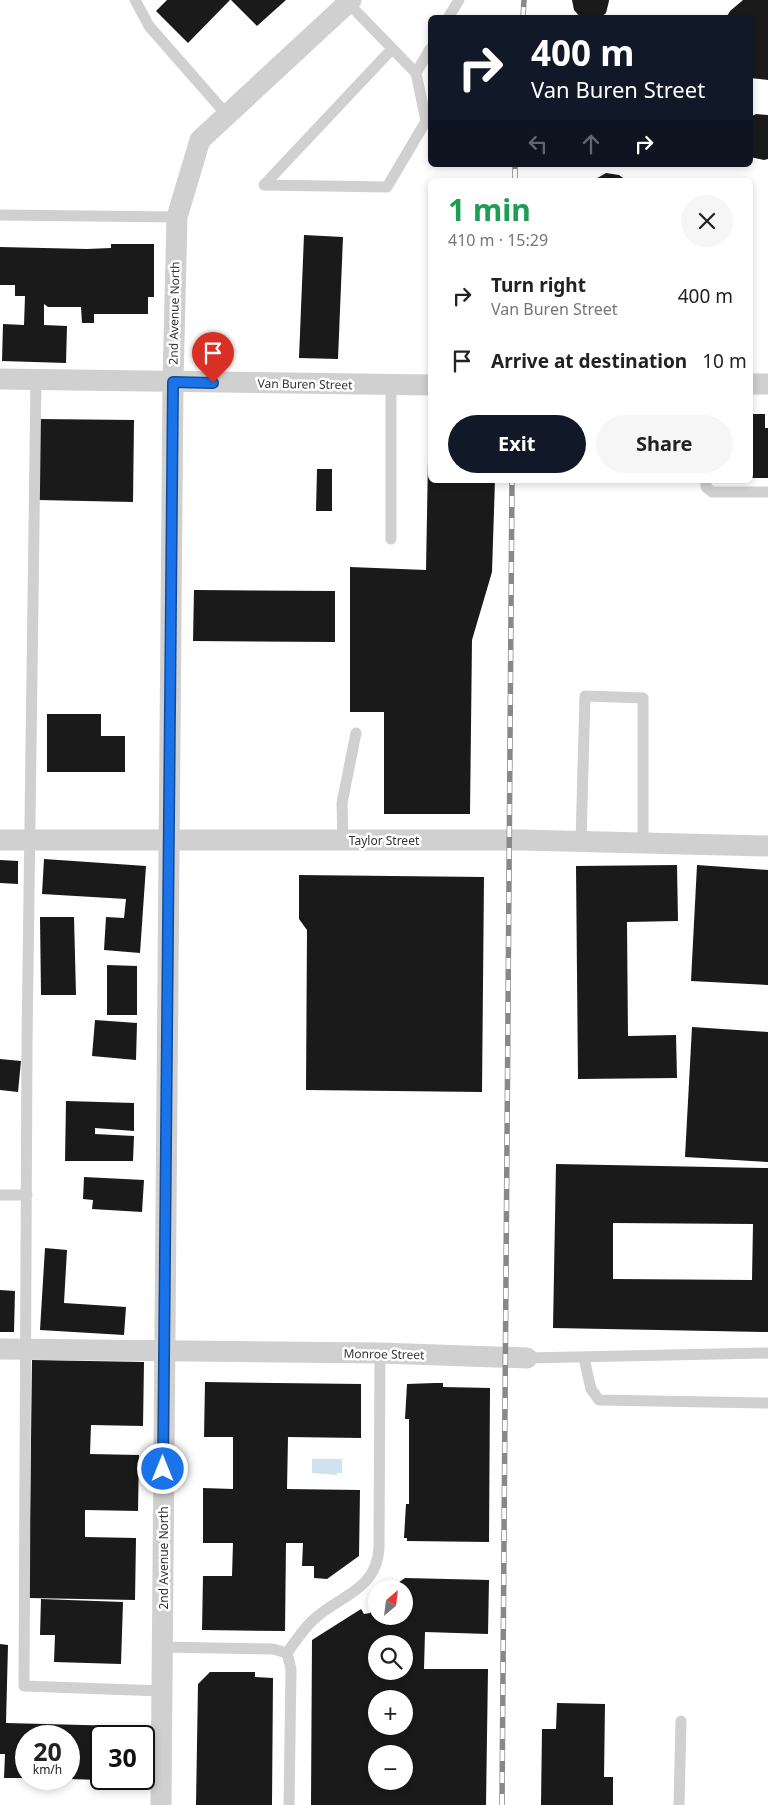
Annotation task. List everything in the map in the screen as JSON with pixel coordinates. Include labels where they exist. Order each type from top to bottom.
[{"type":"street","name":"2nd Avenue North","points":[[161,1805],[176,217],[200,140],[349,1]]},
{"type":"street","name":"Van Buren Street","points":[[0,378],[428,385]]},
{"type":"street","points":[[753,384],[768,384]]},
{"type":"street","name":"Taylor Street","points":[[0,840],[343,840],[768,846]]},
{"type":"street","name":"Monroe Street","points":[[0,1349],[380,1353],[527,1358]]},
{"type":"lane","points":[[135,0],[149,26],[227,115]]},
{"type":"lane","points":[[450,15],[459,0]]},
{"type":"lane","points":[[349,1],[416,73],[426,121],[387,187],[264,185],[392,49]]},
{"type":"lane","points":[[416,73],[428,52]]},
{"type":"lane","points":[[0,214],[176,217]]},
{"type":"lane","points":[[36,379],[30,840],[24,1686],[162,1690]]},
{"type":"lane","points":[[391,539],[392,385]]},
{"type":"lane","points":[[706,483],[706,487],[712,492],[768,492]]},
{"type":"lane","points":[[582,842],[585,696],[643,698],[643,843]]},
{"type":"lane","points":[[343,840],[342,803],[356,733]]},
{"type":"lane","points":[[0,1195],[27,1195]]},
{"type":"lane","points":[[287,1653],[312,1621],[359,1589],[368,1580],[378,1559],[380,1353]]},
{"type":"lane","name":"Monroe Street","points":[[527,1358],[768,1353]]},
{"type":"lane","points":[[584,1358],[591,1389],[598,1400],[768,1403]]},
{"type":"lane","points":[[162,1647],[273,1649],[287,1653]]},
{"type":"lane","points":[[287,1653],[291,1669],[289,1805]]},
{"type":"lane","points":[[680,1805],[681,1721]]},
{"type":"water","points":[[312,1459],[342,1459],[342,1473],[337,1473],[337,1475],[312,1473]]},
{"type":"building","points":[[167,0],[230,0],[188,43],[156,11]]},
{"type":"building","points":[[231,0],[286,0],[257,26]]},
{"type":"building","points":[[572,0],[609,0],[606,13],[604,15],[578,15],[574,10]]},
{"type":"building","points":[[743,0],[768,0],[768,80],[753,78],[753,15],[728,15]]},
{"type":"building","points":[[768,115],[768,159],[753,158],[753,116]]},
{"type":"building","points":[[606,173],[619,175],[623,178],[597,178]]},
{"type":"building","points":[[304,235],[343,237],[338,359],[299,358]]},
{"type":"building","points":[[111,244],[154,244],[154,297],[148,297],[148,314],[94,314],[94,323],[82,323],[81,307],[48,307],[44,304],[44,325],[67,326],[66,363],[2,361],[3,324],[24,325],[25,296],[15,296],[15,285],[0,285],[0,247],[87,249],[111,248]]},
{"type":"building","points":[[753,414],[765,414],[765,428],[768,428],[768,478],[753,478]]},
{"type":"building","points":[[38,419],[134,420],[133,502],[38,500]]},
{"type":"building","points":[[428,459],[428,483],[495,483],[492,572],[472,640],[470,814],[384,814],[384,712],[350,712],[350,567],[426,570]]},
{"type":"building","points":[[317,469],[332,469],[332,511],[316,511]]},
{"type":"building","points":[[194,590],[335,591],[335,642],[193,641]]},
{"type":"building","points":[[47,714],[101,714],[101,736],[125,736],[125,772],[47,772]]},
{"type":"building","points":[[44,859],[146,866],[140,953],[104,950],[106,917],[124,918],[126,899],[42,894]]},
{"type":"building","points":[[0,860],[18,861],[18,884],[0,883]]},
{"type":"building","points":[[677,865],[678,921],[627,922],[628,1036],[676,1035],[677,1078],[578,1079],[576,866]]},
{"type":"building","points":[[697,865],[768,870],[768,985],[691,981]]},
{"type":"building","points":[[299,875],[484,877],[482,1092],[306,1090],[307,930],[299,919]]},
{"type":"building","points":[[40,917],[74,917],[76,995],[41,995]]},
{"type":"building","points":[[107,965],[137,966],[137,1015],[107,1015]]},
{"type":"building","points":[[95,1020],[137,1023],[136,1060],[92,1056]]},
{"type":"building","points":[[692,1027],[768,1032],[768,1162],[685,1157]]},
{"type":"building","points":[[0,1059],[21,1061],[18,1092],[0,1090]]},
{"type":"building","points":[[66,1101],[134,1103],[134,1131],[95,1128],[95,1134],[134,1136],[133,1161],[65,1161]]},
{"type":"building","points":[[556,1164],[768,1168],[768,1332],[553,1328]],"holes":[[[613,1223],[753,1224],[752,1280],[613,1279]]]},
{"type":"building","points":[[84,1177],[144,1180],[142,1212],[92,1209],[93,1200],[83,1199]]},
{"type":"building","points":[[45,1248],[67,1250],[64,1303],[126,1307],[124,1335],[40,1330]]},
{"type":"building","points":[[0,1290],[15,1291],[14,1332],[0,1332]]},
{"type":"building","points":[[32,1360],[144,1362],[143,1426],[91,1425],[90,1454],[139,1455],[138,1511],[85,1510],[85,1537],[136,1538],[135,1600],[29,1598]]},
{"type":"building","points":[[205,1382],[361,1384],[361,1438],[288,1437],[287,1489],[360,1490],[359,1556],[327,1579],[314,1578],[314,1566],[302,1566],[303,1543],[286,1543],[285,1631],[202,1630],[203,1576],[232,1576],[233,1543],[203,1543],[203,1488],[233,1489],[233,1437],[204,1437]]},
{"type":"building","points":[[443,1383],[443,1387],[490,1388],[489,1542],[407,1541],[407,1538],[404,1538],[406,1504],[409,1504],[409,1419],[405,1419],[407,1384]]},
{"type":"building","points":[[405,1578],[489,1580],[488,1634],[425,1632],[424,1669],[488,1669],[486,1805],[311,1805],[312,1640],[361,1609],[364,1614],[368,1613],[368,1625],[413,1625],[413,1580],[402,1580]]},
{"type":"building","points":[[41,1599],[123,1602],[121,1664],[54,1662],[55,1635],[40,1635]]},
{"type":"building","points":[[0,1644],[8,1645],[6,1723],[90,1725],[90,1780],[80,1779],[80,1725],[15,1725],[15,1778],[4,1778],[5,1754],[0,1754]]},
{"type":"building","points":[[210,1672],[255,1672],[255,1677],[273,1678],[272,1805],[196,1805],[198,1684]]},
{"type":"building","points":[[557,1703],[605,1704],[604,1777],[613,1777],[613,1805],[541,1805],[542,1729],[556,1729]]},
{"type":"railway","points":[[523,15],[524,0]]},
{"type":"railway","points":[[515,167],[515,178]]},
{"type":"railway","points":[[502,1805],[512,483]]},
{"type":"route","points":[[163,1469],[173,382],[213,383]]}]
